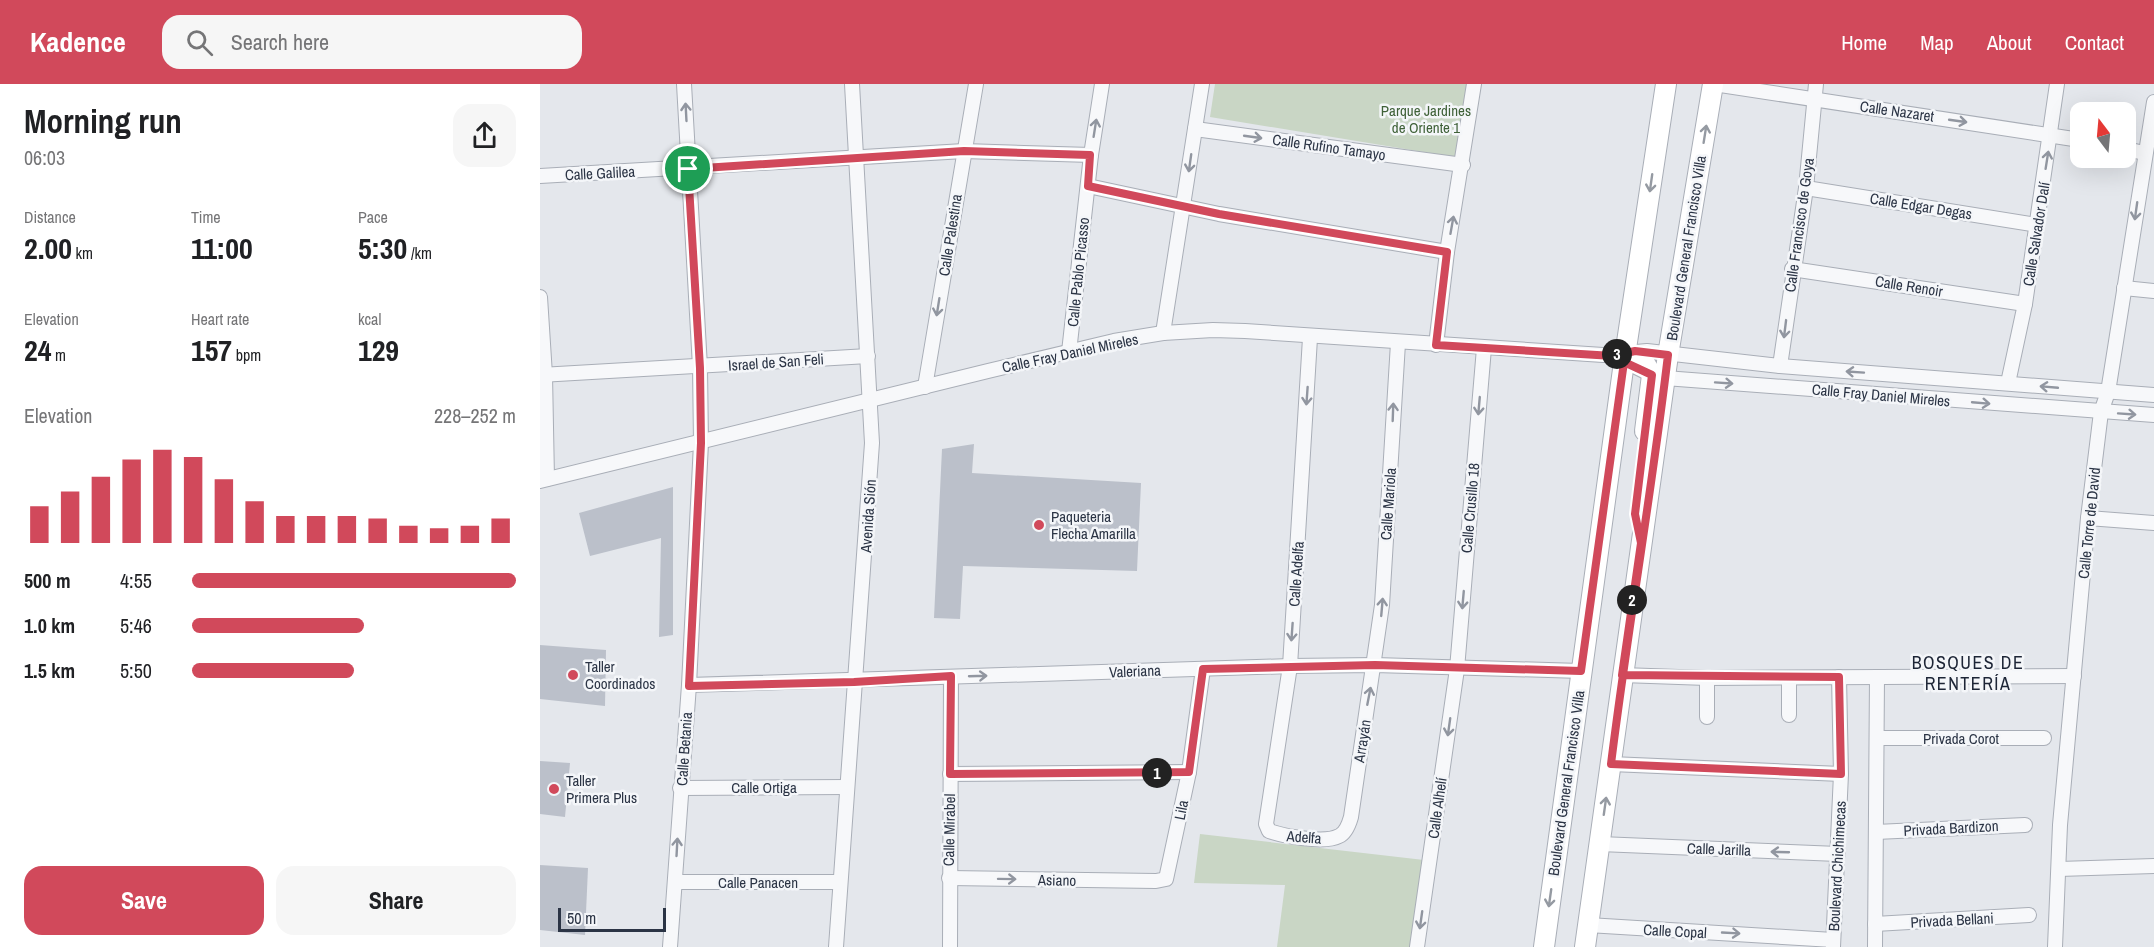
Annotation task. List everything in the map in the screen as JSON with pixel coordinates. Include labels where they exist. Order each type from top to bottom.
[{"type":"main road","name":"Boulevard General Francisco Villa","points":[[1545,945],[1621,356],[1666,84]]},
{"type":"main road","name":"Boulevard General Francisco Villa","points":[[1585,947],[1641,543],[1658,377],[1668,355],[1713,84]]},
{"type":"main road","points":[[1621,356],[1644,362],[1658,377]]},
{"type":"street","name":"Calle Betania","points":[[670,947],[689,686],[701,443],[700,368],[684,84]]},
{"type":"street","name":"Avenida Sión","points":[[836,947],[872,454],[852,84]]},
{"type":"street","name":"Calle Palestina","points":[[925,387],[976,84]]},
{"type":"street","name":"Calle Pablo Picasso","points":[[1069,352],[1090,155],[1102,84]]},
{"type":"street","points":[[1163,333],[1202,84]]},
{"type":"street","points":[[1436,345],[1447,252],[1463,165],[1474,84]]},
{"type":"street","name":"Calle Nazaret","points":[[1713,84],[2070,138]]},
{"type":"street","name":"Calle Francisco de Goya","points":[[1780,366],[1792,269],[1806,188],[1816,84]]},
{"type":"street","name":"Calle Salvador Dalí","points":[[2008,383],[2025,304],[2058,84]]},
{"type":"street","name":"Calle Torre de David","points":[[2055,947],[2060,825],[2088,518],[2101,412],[2108,392],[2144,153],[2154,102]]},
{"type":"street","name":"Calle Rufino Tamayo","points":[[1195,129],[1463,165]]},
{"type":"street","name":"Calle Galilea","points":[[540,176],[964,151],[1090,155]]},
{"type":"street","points":[[2136,151],[2144,153]]},
{"type":"street","points":[[1088,186],[1184,206],[1447,252]]},
{"type":"street","name":"Calle Edgar Degas","points":[[1806,188],[2037,225]]},
{"type":"street","name":"Calle Renoir","points":[[1792,269],[2025,304]]},
{"type":"street","points":[[2124,288],[2154,291]]},
{"type":"street","points":[[540,297],[544,480]]},
{"type":"street","name":"Calle Fray Daniel Mireles","points":[[544,480],[1069,352],[1163,333],[1213,330],[1310,338],[1621,356],[1668,355],[2154,395]]},
{"type":"street","name":"Calle Adelfa","points":[[1270,810],[1290,666],[1310,338]]},
{"type":"street","name":"Calle Mariola","points":[[1375,665],[1382,605],[1398,343]]},
{"type":"street","name":"Calle Crusillo 18","points":[[1457,669],[1484,348]]},
{"type":"street","name":"Israel de San Feli","points":[[543,375],[700,368],[868,356]]},
{"type":"street","name":"Calle Fray Daniel Mireles","points":[[1658,377],[2154,416]]},
{"type":"street","points":[[2088,518],[2154,523]]},
{"type":"street","name":"Valeriana","points":[[689,686],[1290,666],[1375,665],[1581,671]]},
{"type":"street","name":"Arrayán","points":[[1351,817],[1375,665]]},
{"type":"street","name":"Lila","points":[[1166,879],[1189,772],[1203,669]]},
{"type":"street","name":"Calle Alhelí","points":[[1417,947],[1457,669]]},
{"type":"street","points":[[1622,675],[1707,678],[2074,676]]},
{"type":"street","name":"Calle Mirabel","points":[[950,947],[951,676]]},
{"type":"street","name":"Boulevard Chichimecas","points":[[1833,944],[1841,774],[1839,677]]},
{"type":"street","points":[[1875,947],[1877,677]]},
{"type":"street","points":[[1707,678],[1707,717]]},
{"type":"street","points":[[1789,678],[1789,715]]},
{"type":"street","name":"Privada Corot","points":[[1878,738],[2044,738]]},
{"type":"street","points":[[1611,764],[1841,774]]},
{"type":"street","points":[[950,774],[1189,772]]},
{"type":"street","name":"Calle Ortiga","points":[[681,788],[847,787]]},
{"type":"street","name":"Adelfa","points":[[1270,810],[1266,824],[1269,831],[1313,839],[1338,837],[1345,832],[1351,817]]},
{"type":"street","name":"Privada Bardizon","points":[[1876,832],[2025,825]]},
{"type":"street","name":"Calle Jarilla","points":[[1600,844],[1838,854]]},
{"type":"street","points":[[2059,869],[2154,866]]},
{"type":"street","name":"Asiano","points":[[949,878],[1156,881],[1166,879]]},
{"type":"street","name":"Calle Panacen","points":[[675,882],[840,882]]},
{"type":"street","name":"Privada Bellani","points":[[1875,924],[2029,915]]},
{"type":"street","name":"Calle Copal","points":[[1588,926],[1833,944]]},
{"type":"green space","name":"Parque Jardines de Oriente 1","points":[[1215,84],[1468,84],[1460,158],[1210,117]]},
{"type":"green space","points":[[1200,834],[1424,860],[1411,947],[1277,947],[1285,885],[1194,883]]},
{"type":"building","name":"Paqueteria Flecha Amarilla","points":[[974,444],[972,473],[1141,483],[1137,571],[963,566],[960,619],[934,618],[942,449]]},
{"type":"building","points":[[673,487],[673,635],[659,637],[661,538],[590,556],[579,513]]},
{"type":"building","name":"Taller Coordinados","points":[[540,645],[606,650],[605,706],[540,699]]},
{"type":"building","name":"Taller Primera Plus","points":[[540,761],[570,763],[565,817],[540,814]]},
{"type":"building","points":[[540,865],[588,868],[585,935],[540,930]]},
{"type":"place","name":"Paqueteria Flecha Amarilla","points":[[1039,525]]},
{"type":"place","name":"Taller Coordinados","points":[[573,675]]},
{"type":"place","name":"Taller Primera Plus","points":[[554,789]]},
{"type":"district","name":"BOSQUES DE RENTERÍA","points":[[1968,672]]},
{"type":"route","points":[[688,169],[700,368],[701,443],[689,686],[854,682],[951,676],[950,774],[1189,772],[1203,669],[1375,665],[1581,671],[1624,362],[1652,375],[1635,514],[1636,528],[1641,543],[1622,675],[1707,678],[1839,677],[1841,774],[1611,764],[1622,675],[1630,613],[1637,567],[1641,543],[1656,450],[1668,355],[1635,351],[1613,356],[1436,345],[1447,252],[1219,214],[1088,186],[1090,155],[964,151],[688,169]]}]
